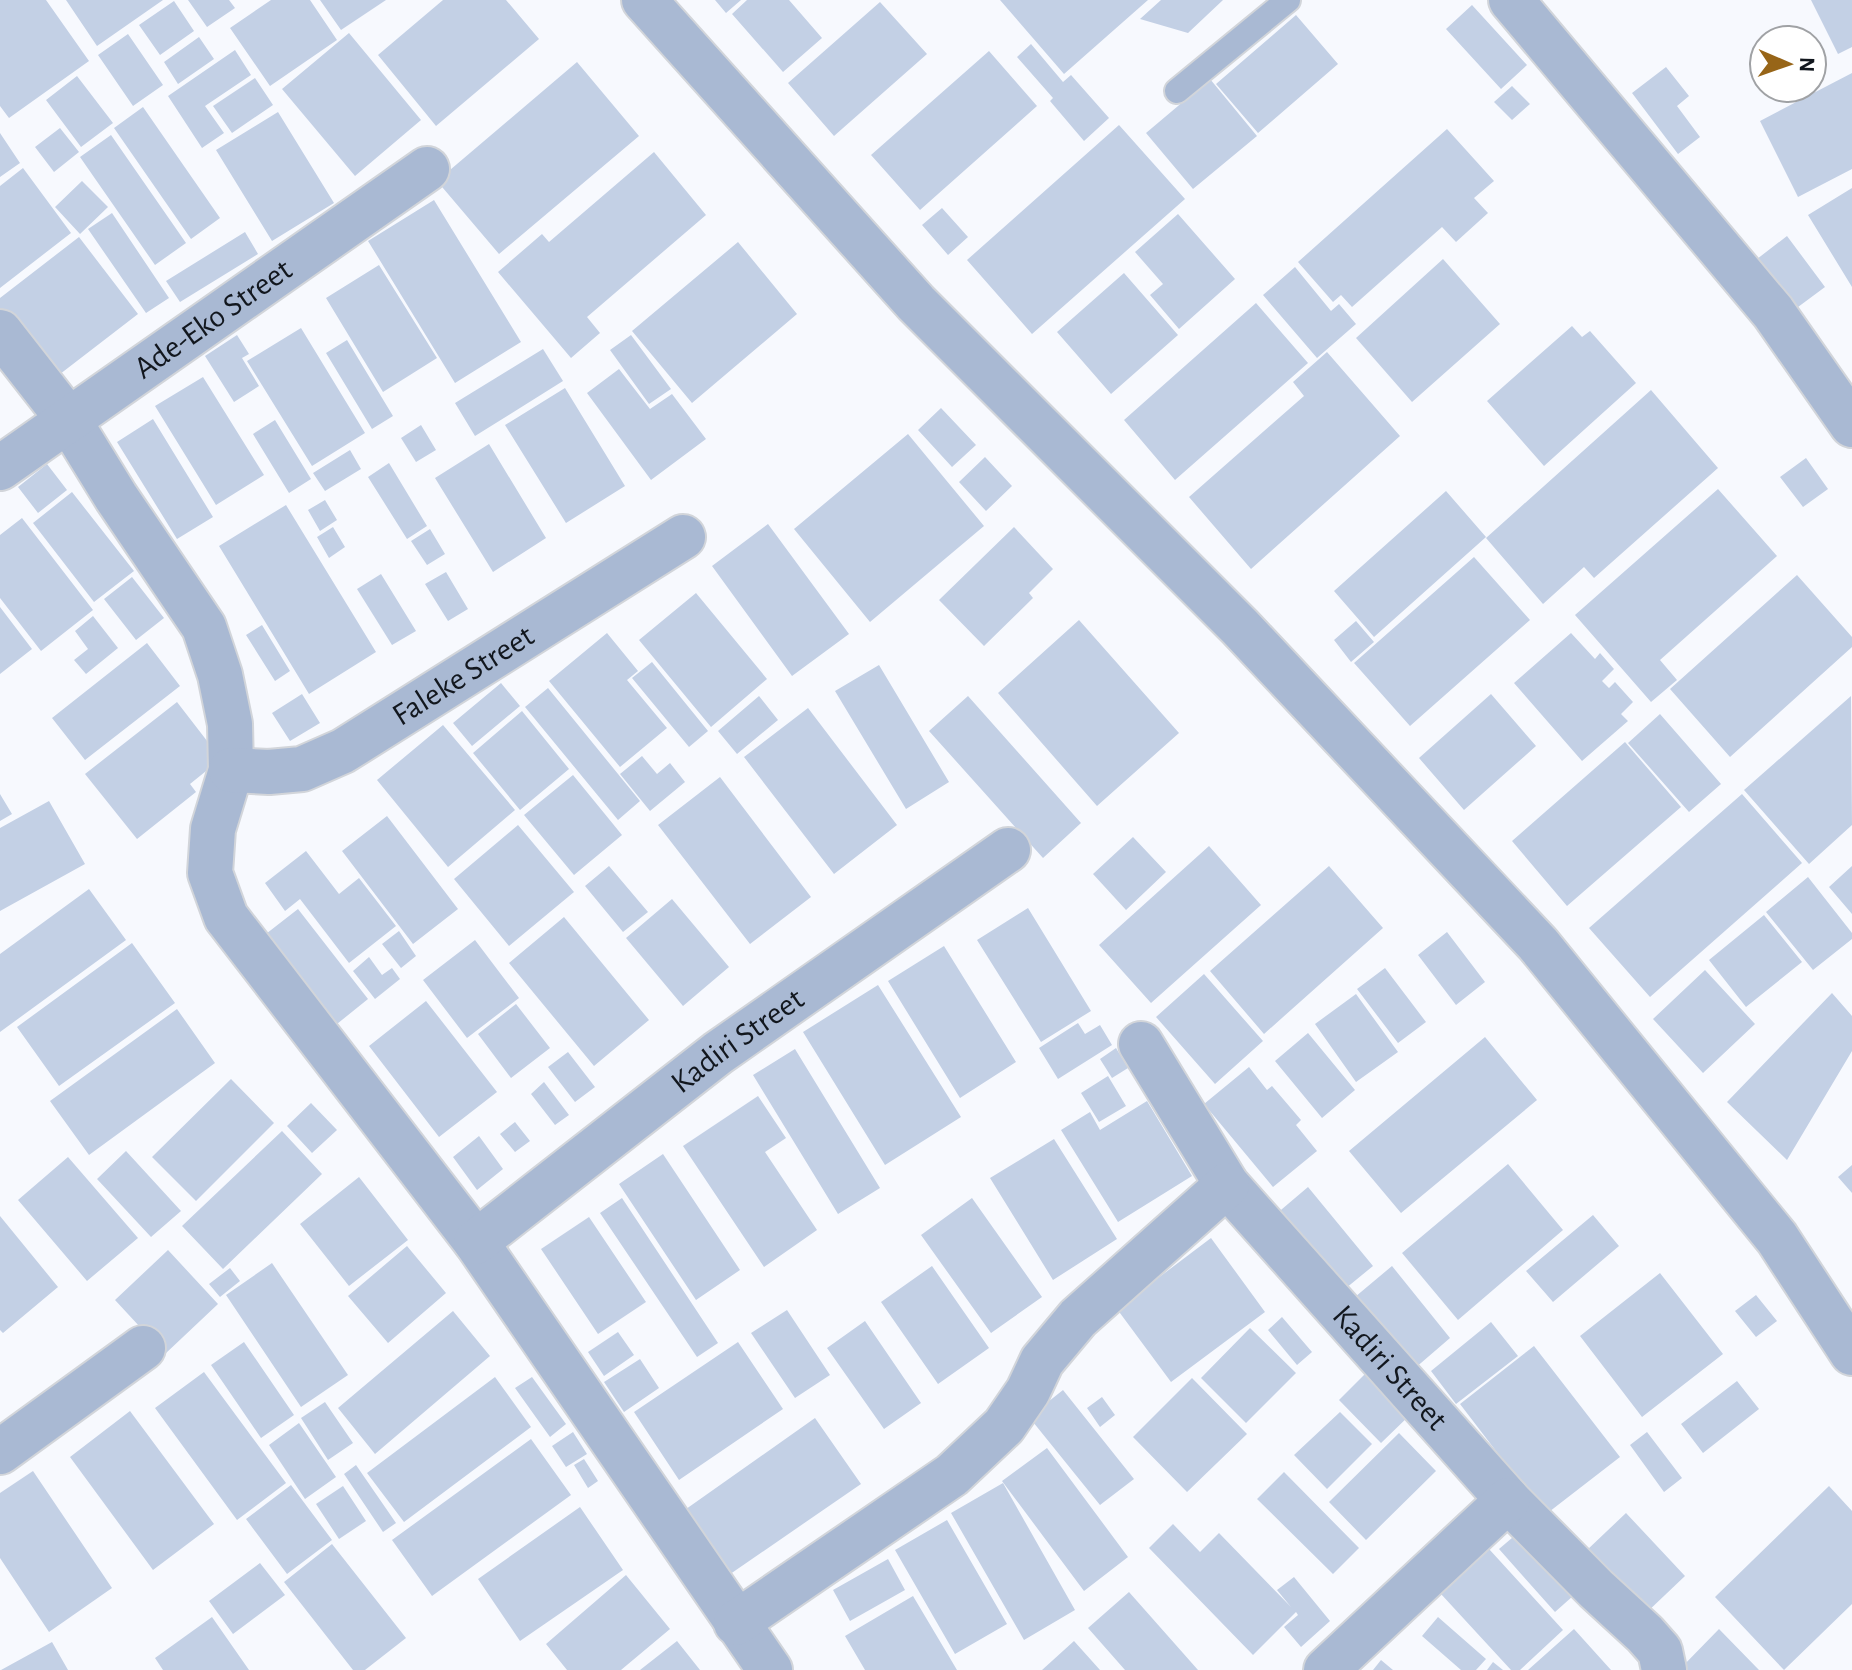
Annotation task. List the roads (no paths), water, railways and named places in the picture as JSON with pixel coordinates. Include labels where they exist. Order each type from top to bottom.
[{"type":"street","points":[[644,0],[916,303],[1240,627],[1538,944],[1777,1238],[1852,1353]]},
{"type":"street","points":[[1511,0],[1773,312],[1852,425]]},
{"type":"street","name":"Ade-Eko Street","points":[[0,468],[427,169]]},
{"type":"street","points":[[0,332],[68,419],[116,497],[204,627],[220,675],[230,724],[231,770],[213,829],[210,873],[226,917],[476,1242],[770,1670]]},
{"type":"street","name":"Faleke Street","points":[[231,770],[269,772],[302,769],[343,751],[683,537]]},
{"type":"street","name":"Kadiri Street","points":[[476,1242],[718,1053],[1008,850]]},
{"type":"street","name":"Kadiri Street","points":[[1141,1044],[1227,1185],[1508,1500],[1645,1634],[1660,1651],[1664,1670]]},
{"type":"street","points":[[736,1623],[952,1475],[1004,1426],[1028,1391],[1042,1361],[1078,1318],[1227,1185]]},
{"type":"street","points":[[0,1452],[143,1348]]},
{"type":"street","points":[[1326,1670],[1508,1500]]},
{"type":"lane","points":[[1177,91],[1288,0]]}]
